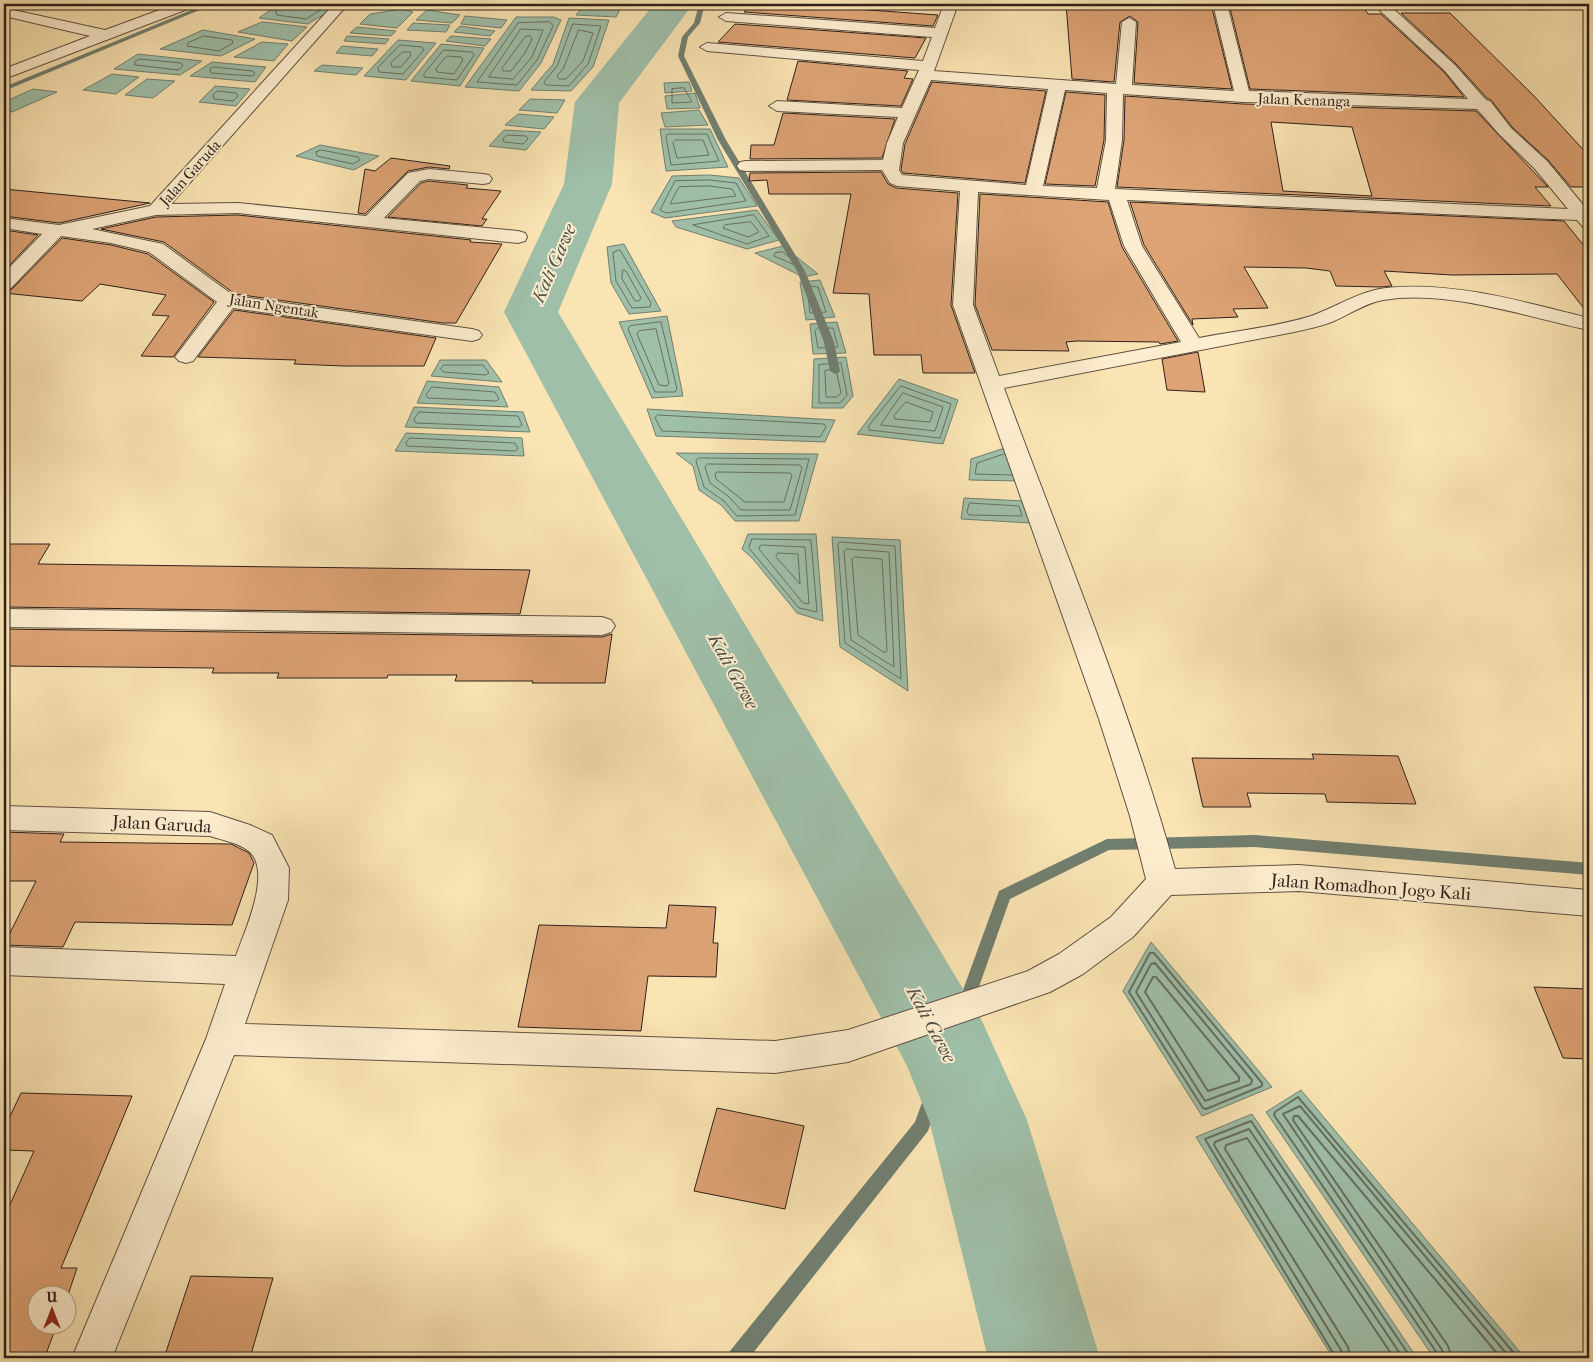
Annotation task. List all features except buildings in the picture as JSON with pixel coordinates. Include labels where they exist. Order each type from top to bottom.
[{"type":"street","points":[[4,74],[188,4]]},
{"type":"street","name":"Jalan Garuda","points":[[55,230],[156,210],[341,4]]},
{"type":"street","points":[[951,4],[895,143],[890,165],[892,175],[903,182],[1033,191],[1585,219]]},
{"type":"street","points":[[1220,4],[1244,97]]},
{"type":"street","points":[[1380,4],[1419,38],[1484,104],[1505,131],[1541,165],[1585,219]]},
{"type":"street","points":[[1513,4],[1559,4]]},
{"type":"street","points":[[827,24],[836,11]]},
{"type":"street","points":[[4,12],[106,35]]},
{"type":"street","points":[[726,17],[940,33]]},
{"type":"street","points":[[1129,22],[1114,140],[1111,194],[1133,246],[1193,345]]},
{"type":"street","name":"Jalan Kenanga","points":[[707,47],[1057,86],[1244,97],[1484,104]]},
{"type":"street","points":[[1033,191],[1057,86]]},
{"type":"street","points":[[777,106],[907,113]]},
{"type":"street","points":[[746,166],[890,165]]},
{"type":"street","points":[[370,222],[414,177],[429,174],[483,179]]},
{"type":"street","points":[[224,1039],[775,1057],[848,1046],[1038,982],[1071,964],[1122,927],[1161,875],[1145,816],[1114,719],[990,384],[963,305],[969,186]]},
{"type":"street","points":[[156,210],[238,208],[518,237]]},
{"type":"street","name":"Jalan Ngentak","points":[[4,223],[111,237],[156,248],[228,301],[472,335]]},
{"type":"street","points":[[4,284],[55,230]]},
{"type":"street","points":[[990,384],[1294,326],[1319,320],[1366,299],[1386,294],[1446,296],[1498,302],[1589,324]]},
{"type":"street","points":[[186,357],[228,301]]},
{"type":"street","points":[[4,618],[602,626]]},
{"type":"street","name":"Jalan Garuda","points":[[4,818],[210,824],[239,833],[261,844],[273,868],[272,900],[224,1039],[92,1358]]},
{"type":"street","name":"Jalan Romadhon Jogo Kali","points":[[1161,875],[1299,878],[1589,903]]},
{"type":"street","points":[[4,961],[246,971]]},
{"type":"water","points":[[279,4],[336,4],[331,10],[308,24],[259,18]]},
{"type":"water","points":[[585,4],[623,4],[616,17],[576,15]]},
{"type":"water","points":[[402,9],[413,12],[397,28],[360,24],[370,14]]},
{"type":"water","points":[[427,10],[460,15],[452,23],[416,20]]},
{"type":"water","points":[[465,16],[507,20],[501,28],[461,24]]},
{"type":"water","points":[[516,17],[554,17],[561,20],[541,63],[519,91],[465,87]]},
{"type":"water","points":[[569,18],[609,20],[593,67],[571,91],[531,90],[553,64]]},
{"type":"water","points":[[262,22],[307,27],[292,41],[238,32]]},
{"type":"water","points":[[413,23],[450,25],[446,32],[407,30]]},
{"type":"water","points":[[460,26],[495,31],[490,36],[454,32]]},
{"type":"water","points":[[357,27],[396,31],[391,36],[350,33]]},
{"type":"water","points":[[203,30],[255,39],[221,56],[160,49]]},
{"type":"water","points":[[347,36],[389,39],[385,44],[344,41]]},
{"type":"water","points":[[451,36],[491,39],[485,46],[446,41]]},
{"type":"water","points":[[398,40],[436,43],[406,80],[364,76]]},
{"type":"water","points":[[262,42],[288,44],[274,61],[234,57]]},
{"type":"water","points":[[441,44],[484,48],[460,86],[411,81]]},
{"type":"water","points":[[342,46],[378,49],[372,56],[336,53]]},
{"type":"water","points":[[138,54],[202,61],[180,75],[114,69]]},
{"type":"water","points":[[212,62],[266,67],[255,82],[190,76]]},
{"type":"water","points":[[322,65],[363,68],[356,75],[314,71]]},
{"type":"water","points":[[112,74],[139,77],[116,94],[83,90]]},
{"type":"water","points":[[147,79],[175,81],[153,98],[125,95]]},
{"type":"water","points":[[689,82],[692,91],[665,93],[664,83]]},
{"type":"water","points":[[215,86],[250,89],[236,106],[199,102]]},
{"type":"water","points":[[33,89],[57,92],[12,112],[4,110],[4,102]]},
{"type":"water","points":[[695,93],[700,108],[667,109],[665,96]]},
{"type":"water","points":[[530,99],[565,100],[557,113],[519,110]]},
{"type":"water","points":[[699,110],[708,125],[665,127],[661,113]]},
{"type":"water","points":[[518,114],[554,117],[544,129],[505,125]]},
{"type":"water","points":[[660,129],[710,129],[728,167],[666,171]]},
{"type":"water","points":[[504,130],[541,132],[526,150],[489,146]]},
{"type":"water","points":[[320,145],[379,156],[354,170],[296,156]]},
{"type":"water","points":[[710,175],[739,178],[757,206],[665,218],[651,212],[672,176]]},
{"type":"water","points":[[757,210],[779,240],[747,249],[676,227],[672,221]]},
{"type":"water","points":[[624,244],[661,311],[629,314],[611,283],[607,247]]},
{"type":"water","points":[[783,246],[818,274],[803,277],[755,253]]},
{"type":"water","points":[[820,280],[835,317],[806,320],[800,282]]},
{"type":"water","points":[[667,316],[683,396],[652,398],[619,322]]},
{"type":"water","points":[[837,322],[846,353],[813,354],[810,324]]},
{"type":"water","points":[[846,357],[853,396],[843,408],[812,408],[814,359]]},
{"type":"water","points":[[440,360],[486,360],[502,382],[431,376]]},
{"type":"water","points":[[899,379],[958,400],[943,444],[857,434]]},
{"type":"water","points":[[427,381],[499,387],[508,407],[417,403]]},
{"type":"water","points":[[414,407],[523,412],[530,432],[405,427]]},
{"type":"water","points":[[647,409],[835,420],[825,442],[656,436]]},
{"type":"water","points":[[406,433],[522,438],[524,456],[395,451]]},
{"type":"water","points":[[1011,446],[1019,481],[969,480],[971,459]]},
{"type":"water","points":[[676,453],[818,454],[799,521],[735,521],[721,505],[699,490],[693,466]]},
{"type":"water","points":[[964,498],[1024,501],[1030,523],[961,519]]},
{"type":"water","points":[[748,534],[816,534],[823,621],[797,613],[753,559],[742,549]]},
{"type":"water","points":[[832,537],[900,540],[908,691],[840,647]]},
{"type":"water","points":[[1151,942],[1272,1087],[1202,1116],[1123,991]]},
{"type":"water","points":[[1301,1090],[1525,1358],[1434,1358],[1266,1112]]},
{"type":"water","points":[[1252,1114],[1417,1358],[1333,1358],[1196,1137]]},
{"type":"waterway","points":[[4,89],[211,4]]},
{"type":"waterway","name":"Kali Gawe","points":[[674,4],[597,102],[588,184],[531,312],[947,1049],[978,1120],[1044,1358]]},
{"type":"waterway","points":[[702,4],[697,23],[685,37],[681,56],[722,140],[801,271],[829,342],[835,371]]},
{"type":"waterway","points":[[737,1358],[922,1126],[1004,895],[1107,845],[1255,841],[1589,869]]}]
